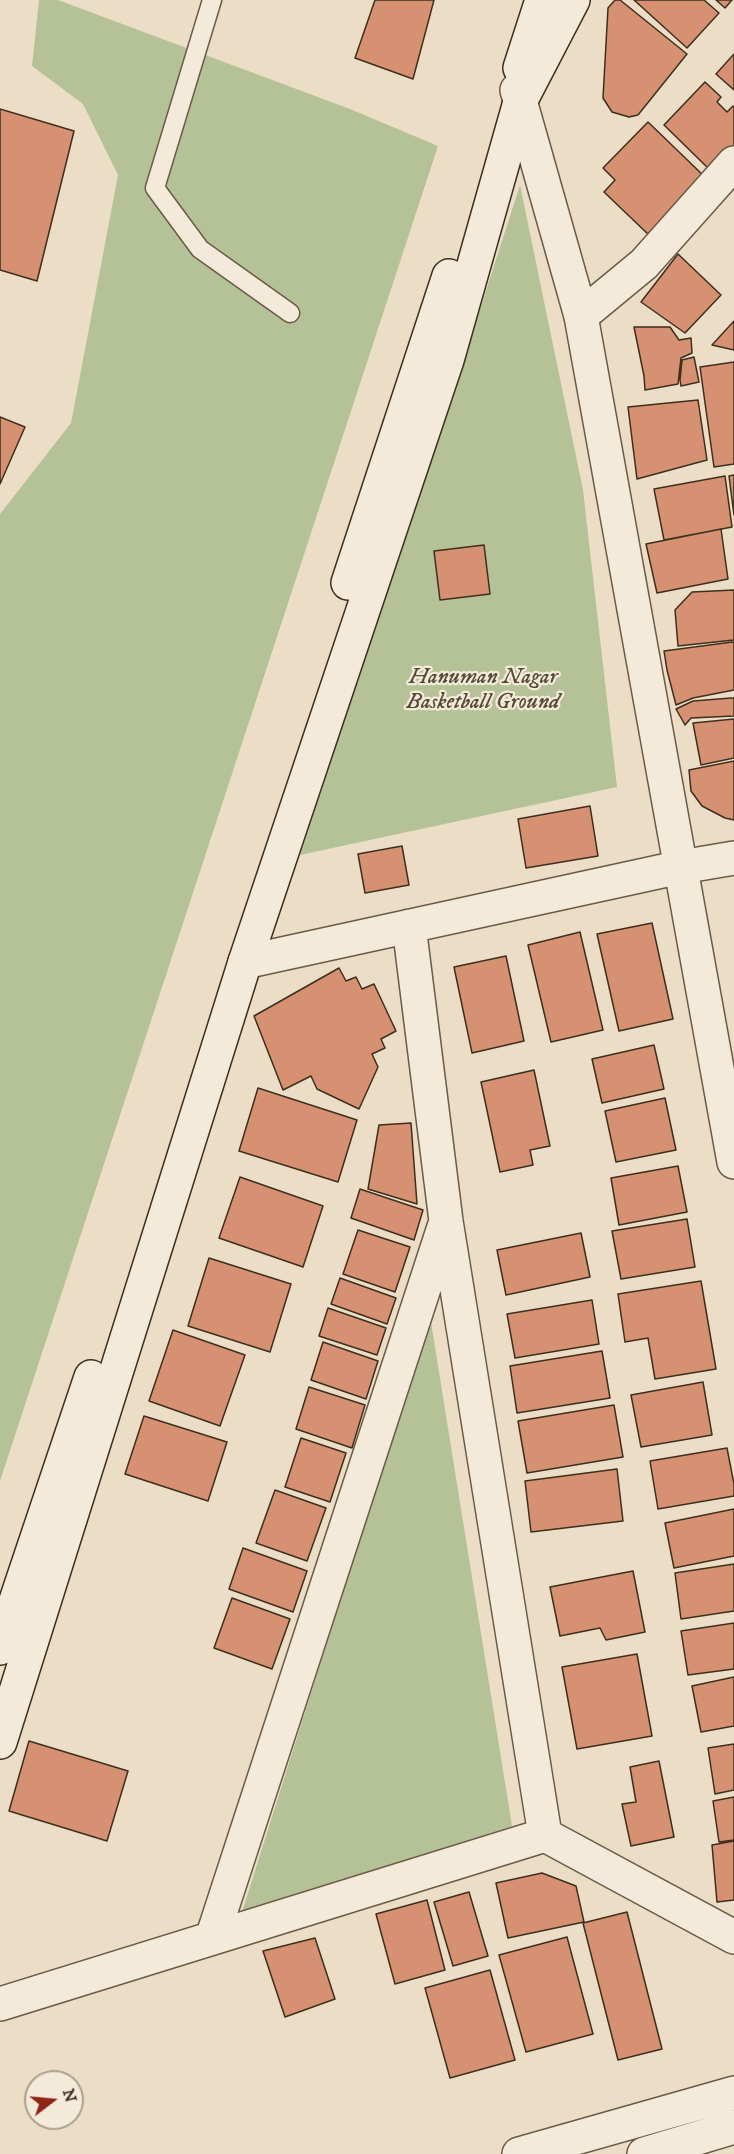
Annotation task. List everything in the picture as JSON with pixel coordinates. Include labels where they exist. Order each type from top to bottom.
[{"type":"street","points":[[0,1743],[245,962],[447,360],[542,0]]},
{"type":"street","points":[[0,1648],[156,1180],[427,343],[518,92],[573,0]]},
{"type":"street","points":[[518,92],[581,316],[734,1162]]},
{"type":"street","points":[[581,316],[644,264],[734,163]]},
{"type":"street","points":[[245,962],[681,867],[734,858]]},
{"type":"street","points":[[408,926],[446,1221],[545,1835]]},
{"type":"street","points":[[212,1938],[446,1221]]},
{"type":"street","points":[[0,2004],[545,1835],[734,1937]]},
{"type":"street","points":[[519,2154],[734,2093]]},
{"type":"street","points":[[644,2154],[734,2127]]},
{"type":"lane","points":[[212,0],[155,188],[200,249],[290,313]]},
{"type":"green space","points":[[39,0],[58,0],[350,109],[438,146],[0,1481],[0,514],[71,423],[118,175],[83,104],[32,66]]},
{"type":"green space","name":"Hanuman Nagar Basketball Ground","points":[[520,185],[583,490],[617,787],[300,855],[444,421]]},
{"type":"green space","points":[[430,1316],[512,1826],[242,1912]]},
{"type":"building","points":[[375,0],[434,0],[413,79],[355,58]]},
{"type":"building","points":[[615,0],[620,0],[687,54],[638,115],[629,117],[612,112],[603,98],[608,8]]},
{"type":"building","points":[[634,0],[704,0],[719,13],[687,48]]},
{"type":"building","points":[[716,0],[732,0],[725,8]]},
{"type":"building","points":[[734,54],[734,90],[716,74]]},
{"type":"building","points":[[705,82],[721,97],[717,102],[727,112],[734,107],[734,145],[710,170],[664,125]]},
{"type":"building","points":[[0,109],[74,131],[37,281],[0,270]]},
{"type":"building","points":[[648,122],[707,179],[651,237],[604,192],[615,180],[603,168]]},
{"type":"building","points":[[678,254],[721,295],[685,333],[641,302]]},
{"type":"building","points":[[734,321],[734,350],[712,345]]},
{"type":"building","points":[[634,327],[670,327],[679,340],[691,338],[692,353],[681,358],[678,384],[645,390]]},
{"type":"building","points":[[694,357],[699,382],[681,386],[682,360]]},
{"type":"building","points":[[734,362],[734,464],[714,467],[700,367]]},
{"type":"building","points":[[698,400],[707,460],[637,479],[628,407]]},
{"type":"building","points":[[0,417],[25,427],[0,484]]},
{"type":"building","points":[[734,475],[734,515],[729,476]]},
{"type":"building","points":[[725,476],[732,527],[664,540],[654,489]]},
{"type":"building","points":[[721,529],[728,579],[657,593],[646,544]]},
{"type":"building","points":[[484,545],[490,594],[440,600],[434,551]]},
{"type":"building","points":[[734,590],[734,640],[678,646],[675,610],[692,592]]},
{"type":"building","points":[[734,642],[734,690],[693,698],[676,705],[664,651]]},
{"type":"building","points":[[734,698],[734,716],[691,718],[685,725],[676,709],[693,701]]},
{"type":"building","points":[[734,719],[734,758],[701,765],[693,723]]},
{"type":"building","points":[[734,761],[734,820],[702,806],[691,791],[689,770]]},
{"type":"building","points":[[590,806],[598,856],[526,868],[518,819]]},
{"type":"building","points":[[402,846],[409,885],[365,893],[358,854]]},
{"type":"building","points":[[652,923],[673,1019],[619,1031],[597,934]]},
{"type":"building","points":[[580,932],[603,1030],[551,1042],[528,945]]},
{"type":"building","points":[[506,956],[524,1041],[472,1053],[454,967]]},
{"type":"building","points":[[339,968],[346,981],[356,977],[362,989],[374,984],[396,1031],[381,1039],[385,1048],[372,1054],[378,1067],[359,1109],[317,1089],[311,1076],[283,1090],[254,1016]]},
{"type":"building","points":[[654,1045],[664,1089],[602,1103],[592,1059]]},
{"type":"building","points":[[534,1070],[550,1146],[530,1150],[533,1165],[500,1172],[481,1082]]},
{"type":"building","points":[[258,1088],[357,1120],[338,1182],[239,1151]]},
{"type":"building","points":[[665,1098],[676,1150],[616,1162],[605,1111]]},
{"type":"building","points":[[411,1123],[417,1204],[368,1189],[379,1125]]},
{"type":"building","points":[[678,1166],[687,1212],[619,1225],[611,1178]]},
{"type":"building","points":[[240,1177],[323,1206],[303,1267],[219,1238]]},
{"type":"building","points":[[360,1189],[423,1210],[414,1240],[351,1218]]},
{"type":"building","points":[[687,1219],[695,1267],[621,1279],[612,1231]]},
{"type":"building","points":[[358,1230],[410,1247],[395,1292],[343,1274]]},
{"type":"building","points":[[581,1233],[590,1277],[506,1295],[497,1250]]},
{"type":"building","points":[[209,1258],[291,1284],[270,1352],[188,1326]]},
{"type":"building","points":[[340,1278],[396,1298],[387,1324],[331,1304]]},
{"type":"building","points":[[701,1281],[716,1369],[655,1379],[648,1338],[625,1342],[618,1294]]},
{"type":"building","points":[[592,1300],[599,1344],[515,1358],[507,1314]]},
{"type":"building","points":[[328,1308],[386,1328],[377,1355],[319,1336]]},
{"type":"building","points":[[173,1330],[245,1355],[220,1426],[149,1401]]},
{"type":"building","points":[[323,1342],[378,1361],[366,1399],[311,1380]]},
{"type":"building","points":[[602,1351],[610,1398],[517,1413],[510,1366]]},
{"type":"building","points":[[703,1382],[712,1435],[641,1447],[631,1395]]},
{"type":"building","points":[[309,1387],[365,1405],[352,1448],[296,1429]]},
{"type":"building","points":[[614,1405],[623,1457],[527,1473],[518,1421]]},
{"type":"building","points":[[144,1416],[227,1442],[208,1501],[125,1474]]},
{"type":"building","points":[[301,1438],[346,1453],[330,1502],[285,1487]]},
{"type":"building","points":[[727,1448],[734,1496],[658,1509],[650,1461]]},
{"type":"building","points":[[617,1469],[623,1521],[531,1532],[525,1481]]},
{"type":"building","points":[[275,1490],[326,1508],[307,1561],[256,1543]]},
{"type":"building","points":[[734,1509],[734,1556],[674,1568],[665,1523]]},
{"type":"building","points":[[243,1548],[307,1571],[293,1612],[229,1589]]},
{"type":"building","points":[[734,1564],[734,1611],[681,1619],[675,1573]]},
{"type":"building","points":[[633,1571],[645,1632],[606,1640],[600,1628],[560,1636],[550,1587]]},
{"type":"building","points":[[232,1598],[290,1619],[272,1669],[214,1648]]},
{"type":"building","points":[[734,1623],[734,1669],[688,1675],[681,1631]]},
{"type":"building","points":[[637,1654],[652,1736],[577,1749],[562,1667]]},
{"type":"building","points":[[734,1677],[734,1726],[701,1732],[692,1686]]},
{"type":"building","points":[[29,1741],[128,1771],[107,1841],[9,1811]]},
{"type":"building","points":[[734,1744],[734,1790],[715,1794],[708,1748]]},
{"type":"building","points":[[659,1761],[674,1837],[631,1846],[622,1804],[636,1802],[630,1767]]},
{"type":"building","points":[[734,1797],[734,1840],[719,1842],[713,1801]]},
{"type":"building","points":[[734,1841],[734,1900],[717,1902],[712,1845]]},
{"type":"building","points":[[542,1873],[576,1886],[584,1922],[508,1938],[496,1883]]},
{"type":"building","points":[[469,1892],[488,1956],[453,1966],[434,1902]]},
{"type":"building","points":[[427,1900],[445,1970],[395,1984],[376,1914]]},
{"type":"building","points":[[627,1912],[662,2049],[618,2060],[583,1923]]},
{"type":"building","points":[[567,1937],[593,2034],[526,2052],[499,1955]]},
{"type":"building","points":[[315,1938],[335,1999],[285,2017],[263,1951]]},
{"type":"building","points":[[490,1970],[515,2060],[450,2078],[425,1988]]}]
